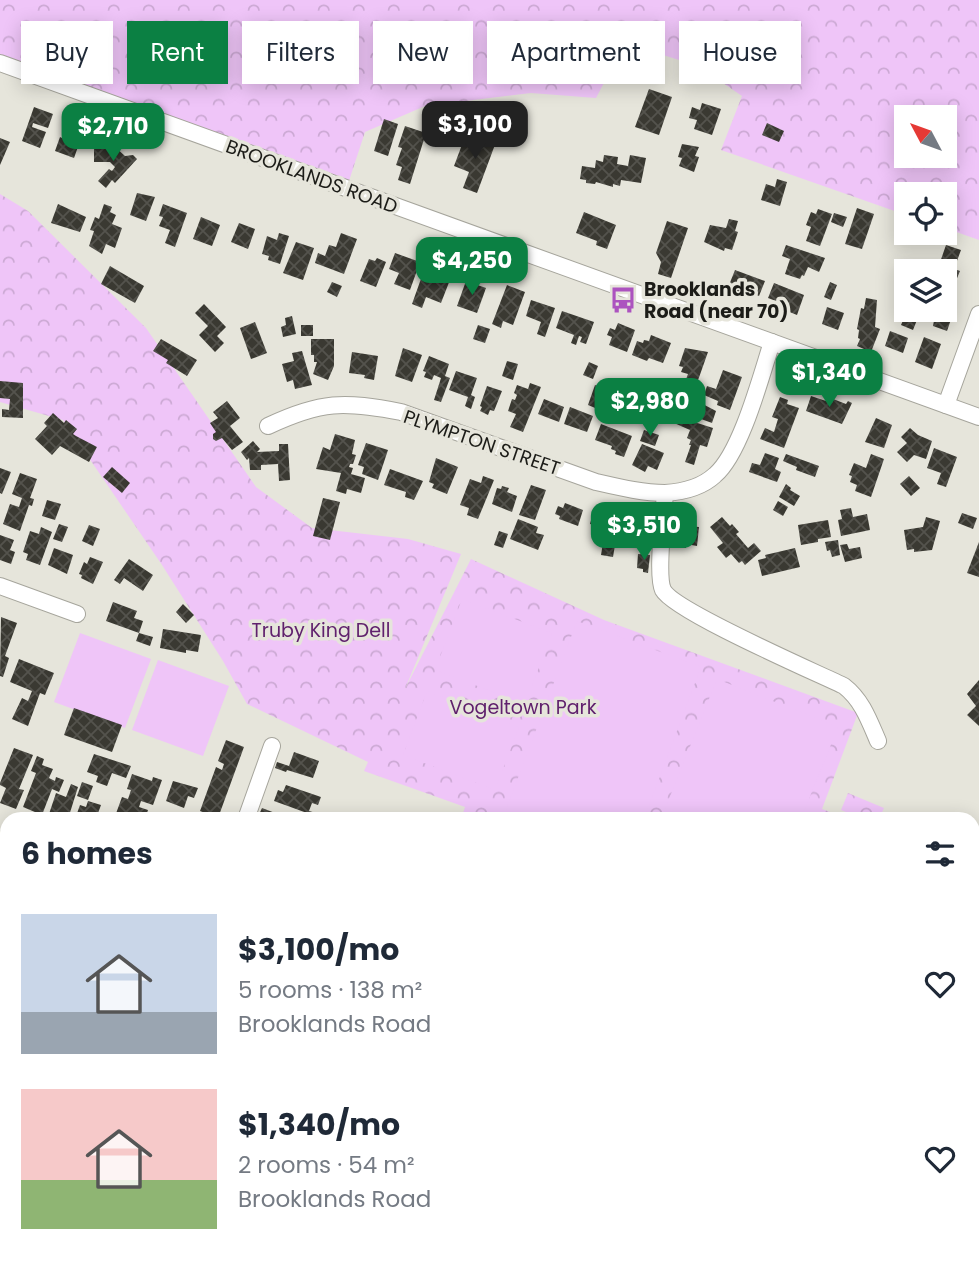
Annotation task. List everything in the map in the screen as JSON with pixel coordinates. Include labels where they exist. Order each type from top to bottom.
[{"type":"street","name":"BROOKLANDS ROAD","points":[[0,63],[979,417]]},
{"type":"street","points":[[946,405],[979,314]]},
{"type":"street","name":"PLYMPTON STREET","points":[[268,426],[320,406],[349,404],[374,407],[401,412],[596,482],[629,490],[665,493],[683,491],[701,485],[726,464],[742,429],[772,342]]},
{"type":"street","points":[[665,493],[661,570],[663,590],[678,604],[750,642],[844,686],[861,703],[878,741]]},
{"type":"street","points":[[0,586],[77,614]]},
{"type":"street","points":[[248,812],[272,746]]},
{"type":"green space","points":[[0,0],[979,0],[979,240],[957,232],[957,182],[894,182],[894,211],[721,150],[742,96],[724,84],[801,84],[801,21],[679,21],[679,60],[665,56],[665,21],[487,21],[487,84],[603,84],[596,98],[531,93],[425,106],[365,132],[346,190],[59,84],[113,84],[113,21],[21,21],[21,70],[0,62]]},
{"type":"green space","points":[[0,194],[28,211],[146,328],[256,487],[312,528],[408,539],[461,554],[405,689],[471,559],[604,620],[858,713],[822,809],[830,812],[463,812],[465,807],[364,771],[368,762],[247,704],[162,565],[63,420],[0,402]]},
{"type":"green space","points":[[462,599],[552,633],[525,704],[435,670]]},
{"type":"green space","points":[[577,621],[701,667],[647,812],[505,812]]},
{"type":"green space","points":[[80,633],[151,659],[125,728],[54,702]]},
{"type":"green space","points":[[158,660],[229,686],[203,756],[132,730]]},
{"type":"green space","points":[[717,679],[838,727],[804,812],[664,812]]},
{"type":"green space","points":[[427,691],[519,727],[495,790],[403,755]]},
{"type":"green space","points":[[848,793],[884,808],[882,812],[841,810]]},
{"type":"building","points":[[649,89],[672,97],[659,135],[635,127]]},
{"type":"building","points":[[702,103],[721,109],[712,135],[694,129],[697,120],[689,118],[692,107],[700,110]]},
{"type":"building","points":[[34,107],[53,114],[48,128],[33,123],[32,127],[46,132],[40,148],[22,141]]},
{"type":"building","points":[[384,119],[398,124],[388,156],[374,151]]},
{"type":"building","points":[[767,123],[784,131],[779,142],[762,135]]},
{"type":"building","points":[[70,125],[84,130],[74,158],[55,151],[60,137],[64,139]]},
{"type":"building","points":[[405,126],[426,133],[410,184],[398,180],[402,167],[396,165]]},
{"type":"building","points":[[478,136],[496,142],[477,193],[463,188],[469,172],[454,166],[463,142],[474,145]]},
{"type":"building","points":[[0,138],[10,142],[0,165]]},
{"type":"building","points":[[682,144],[699,147],[695,156],[699,157],[694,172],[679,166],[682,158],[678,157]]},
{"type":"building","points":[[114,146],[125,156],[133,155],[137,159],[115,183],[112,180],[106,188],[98,181],[109,169],[112,171],[115,167],[110,162],[94,162],[94,147]]},
{"type":"building","points":[[604,155],[618,157],[617,164],[628,166],[630,155],[646,158],[641,183],[621,180],[620,186],[613,184],[613,187],[596,182],[586,183],[586,180],[580,179],[582,166],[595,168],[596,160],[603,162]]},
{"type":"building","points":[[777,179],[787,182],[780,206],[761,200],[766,184],[775,187]]},
{"type":"building","points":[[137,193],[155,197],[146,221],[130,215]]},
{"type":"building","points":[[58,204],[86,217],[80,232],[51,223]]},
{"type":"building","points":[[104,204],[112,207],[110,212],[116,215],[112,224],[122,228],[115,248],[106,244],[102,254],[89,246],[94,231],[90,230],[95,217],[99,219]]},
{"type":"building","points":[[163,204],[187,213],[175,247],[165,243],[170,230],[159,226],[163,217],[159,216]]},
{"type":"building","points":[[857,208],[874,214],[862,249],[845,244]]},
{"type":"building","points":[[818,209],[832,214],[820,246],[806,241],[811,227],[806,225],[811,212],[816,214]]},
{"type":"building","points":[[584,212],[616,225],[607,249],[596,245],[597,241],[576,233]]},
{"type":"building","points":[[834,213],[847,217],[843,227],[831,222]]},
{"type":"building","points":[[201,217],[220,225],[212,246],[193,239]]},
{"type":"building","points":[[729,219],[738,221],[735,231],[738,232],[732,250],[725,248],[724,251],[704,242],[710,225],[726,228]]},
{"type":"building","points":[[667,221],[688,228],[671,278],[658,274],[661,262],[656,253]]},
{"type":"building","points":[[239,223],[255,229],[248,249],[231,242]]},
{"type":"building","points":[[279,233],[289,236],[280,264],[268,260],[269,256],[262,254],[267,236],[277,240]]},
{"type":"building","points":[[341,233],[357,239],[344,274],[315,263],[318,253],[325,256],[329,245],[336,247]]},
{"type":"building","points":[[296,242],[314,248],[303,280],[283,273]]},
{"type":"building","points":[[786,245],[825,258],[819,272],[808,267],[800,279],[785,274],[790,259],[782,256]]},
{"type":"building","points":[[946,245],[961,250],[957,261],[941,259]]},
{"type":"building","points":[[395,253],[420,262],[410,290],[394,284],[399,273],[389,269]]},
{"type":"building","points":[[377,258],[386,262],[376,287],[360,281],[369,259],[375,261]]},
{"type":"building","points":[[110,266],[144,286],[135,303],[101,284]]},
{"type":"building","points":[[442,268],[453,272],[441,303],[426,297],[422,308],[412,304],[422,276],[437,281]]},
{"type":"building","points":[[735,270],[765,281],[759,296],[748,292],[747,295],[729,285]]},
{"type":"building","points":[[466,281],[486,288],[477,313],[457,306]]},
{"type":"building","points":[[332,282],[342,286],[337,297],[327,292]]},
{"type":"building","points":[[830,282],[837,285],[831,300],[824,297]]},
{"type":"building","points":[[774,283],[804,295],[797,315],[782,309],[784,304],[768,298]]},
{"type":"building","points":[[507,285],[525,292],[513,325],[503,321],[501,328],[492,324]]},
{"type":"building","points":[[866,298],[877,300],[875,327],[880,329],[871,352],[857,346],[860,339],[857,329]]},
{"type":"building","points":[[531,300],[555,308],[545,337],[537,334],[541,322],[526,316]]},
{"type":"building","points":[[204,304],[226,327],[217,336],[224,343],[215,352],[199,335],[208,326],[195,313]]},
{"type":"building","points":[[827,307],[844,313],[838,330],[822,324]]},
{"type":"building","points":[[562,311],[594,322],[586,344],[580,342],[582,337],[579,336],[576,345],[571,343],[574,335],[556,328]]},
{"type":"building","points":[[292,316],[296,334],[283,337],[281,327],[286,325],[285,318]]},
{"type":"building","points":[[255,322],[267,353],[251,359],[240,328]]},
{"type":"building","points":[[902,322],[916,322],[913,330],[901,325]]},
{"type":"building","points":[[934,322],[950,322],[947,331],[933,326]]},
{"type":"building","points":[[618,323],[635,330],[627,352],[609,345],[612,337],[607,335],[610,328],[615,330]]},
{"type":"building","points":[[301,325],[313,325],[313,336],[301,336]]},
{"type":"building","points":[[478,325],[490,329],[485,343],[473,339]]},
{"type":"building","points":[[890,331],[908,338],[903,353],[885,346]]},
{"type":"building","points":[[651,335],[671,343],[663,363],[632,355],[637,341],[649,341]]},
{"type":"building","points":[[924,337],[941,344],[932,369],[915,362]]},
{"type":"building","points":[[161,339],[197,360],[187,376],[153,351]]},
{"type":"building","points":[[311,339],[334,339],[334,366],[328,380],[313,374],[317,362],[314,362],[314,355],[311,355]]},
{"type":"building","points":[[403,348],[422,355],[412,382],[395,376]]},
{"type":"building","points":[[685,348],[708,352],[696,386],[685,382],[688,374],[681,372],[683,367],[679,366]]},
{"type":"building","points":[[302,351],[312,385],[295,389],[293,380],[287,382],[282,364],[294,361],[292,353]]},
{"type":"building","points":[[352,352],[378,356],[374,380],[364,378],[365,375],[349,373]]},
{"type":"building","points":[[429,356],[449,364],[445,376],[450,378],[441,402],[434,400],[441,378],[434,375],[432,380],[424,377],[426,372],[423,371]]},
{"type":"building","points":[[507,361],[518,364],[513,380],[502,376]]},
{"type":"building","points":[[589,362],[598,366],[593,379],[583,375]]},
{"type":"building","points":[[723,370],[742,377],[730,410],[717,405],[718,401],[704,395],[707,386],[716,389]]},
{"type":"building","points":[[456,371],[477,378],[471,395],[475,397],[471,409],[465,406],[468,397],[449,390]]},
{"type":"building","points":[[0,381],[23,383],[23,418],[2,417],[2,409],[9,410],[10,399],[0,398]]},
{"type":"building","points":[[530,383],[541,387],[523,432],[510,427],[516,414],[508,411],[512,399],[515,400],[517,395],[514,393],[517,385],[528,389]]},
{"type":"building","points":[[595,385],[607,389],[600,410],[588,405]]},
{"type":"building","points":[[487,386],[502,391],[494,411],[490,410],[488,415],[480,411]]},
{"type":"building","points":[[811,396],[832,403],[833,399],[846,404],[848,401],[852,403],[842,424],[806,411]]},
{"type":"building","points":[[780,397],[788,400],[787,404],[799,408],[784,448],[760,439],[765,428],[774,432],[778,419],[772,417]]},
{"type":"building","points":[[544,399],[564,407],[559,422],[538,414]]},
{"type":"building","points":[[695,400],[716,411],[712,423],[690,415]]},
{"type":"building","points":[[227,401],[240,418],[230,426],[243,442],[232,450],[222,438],[216,441],[213,439],[216,432],[210,423],[218,418],[213,412]]},
{"type":"building","points":[[570,407],[593,416],[587,432],[564,424]]},
{"type":"building","points":[[677,411],[689,415],[688,420],[713,428],[707,447],[700,445],[694,465],[685,462],[691,445],[691,440],[687,438],[690,430],[674,423]]},
{"type":"building","points":[[53,413],[64,423],[66,420],[77,429],[73,434],[97,447],[89,462],[60,446],[52,455],[35,439],[47,426],[44,423]]},
{"type":"building","points":[[876,418],[892,425],[884,448],[865,442]]},
{"type":"building","points":[[601,424],[632,436],[624,457],[615,454],[612,446],[595,440]]},
{"type":"building","points":[[910,428],[932,441],[926,459],[914,455],[907,462],[897,452],[907,443],[901,437]]},
{"type":"building","points":[[644,430],[659,435],[655,446],[640,441]]},
{"type":"building","points":[[335,434],[355,440],[352,454],[356,455],[349,467],[353,468],[351,474],[365,478],[361,493],[347,489],[346,494],[336,491],[341,473],[316,469],[323,447],[330,450]]},
{"type":"building","points":[[253,441],[260,449],[257,452],[279,451],[279,444],[288,444],[290,480],[279,481],[278,464],[261,465],[261,470],[250,470],[249,458],[247,460],[241,452]]},
{"type":"building","points":[[366,443],[388,450],[378,480],[362,474],[364,467],[358,465]]},
{"type":"building","points":[[642,444],[664,453],[657,470],[648,466],[645,472],[632,465]]},
{"type":"building","points":[[934,448],[957,457],[946,487],[937,484],[941,473],[927,468]]},
{"type":"building","points":[[765,453],[779,458],[775,469],[781,472],[777,482],[749,472],[752,463],[760,465]]},
{"type":"building","points":[[786,454],[819,466],[815,477],[796,470],[797,467],[783,461]]},
{"type":"building","points":[[871,454],[884,459],[871,497],[855,491],[857,485],[850,482],[852,476],[849,475],[854,463],[866,468]]},
{"type":"building","points":[[436,458],[458,467],[447,494],[432,488],[434,484],[429,482]]},
{"type":"building","points":[[112,467],[130,483],[122,493],[103,477]]},
{"type":"building","points":[[0,468],[11,472],[2,494],[0,493]]},
{"type":"building","points":[[390,469],[423,481],[414,500],[405,497],[406,492],[384,485]]},
{"type":"building","points":[[20,473],[37,479],[30,498],[34,499],[32,506],[29,505],[20,531],[3,524],[10,504],[19,507],[22,498],[12,494]]},
{"type":"building","points":[[483,476],[494,480],[478,519],[467,515],[469,508],[460,505],[470,479],[481,483]]},
{"type":"building","points":[[909,476],[920,488],[911,496],[900,484]]},
{"type":"building","points":[[786,484],[800,496],[794,506],[779,497]]},
{"type":"building","points":[[531,485],[546,490],[535,520],[519,515]]},
{"type":"building","points":[[502,486],[509,488],[507,492],[517,496],[512,512],[492,504],[497,488],[501,489]]},
{"type":"building","points":[[323,498],[340,502],[330,540],[313,536]]},
{"type":"building","points":[[47,500],[61,504],[55,520],[42,516]]},
{"type":"building","points":[[778,501],[788,507],[783,516],[773,510]]},
{"type":"building","points":[[565,503],[583,510],[578,526],[559,519],[560,516],[555,514],[558,506],[563,508]]},
{"type":"building","points":[[851,508],[853,517],[867,514],[870,530],[841,536],[838,520],[842,519],[840,510]]},
{"type":"building","points":[[593,512],[616,517],[613,534],[607,535],[594,529],[595,525],[590,524]]},
{"type":"building","points":[[962,513],[977,518],[973,529],[958,523]]},
{"type":"building","points":[[722,517],[739,532],[736,534],[748,548],[754,543],[761,551],[745,565],[742,561],[739,563],[731,554],[726,558],[717,547],[723,543],[710,527]]},
{"type":"building","points":[[926,517],[940,521],[932,550],[907,550],[904,530],[923,527]]},
{"type":"building","points":[[518,519],[538,527],[536,533],[544,535],[538,550],[510,539]]},
{"type":"building","points":[[629,519],[649,522],[646,548],[626,546],[627,535],[624,535],[624,529],[628,530]]},
{"type":"building","points":[[828,520],[831,537],[801,545],[798,525]]},
{"type":"building","points":[[59,524],[68,527],[62,542],[53,539]]},
{"type":"building","points":[[89,525],[100,529],[93,546],[82,541]]},
{"type":"building","points":[[675,525],[699,527],[697,546],[686,544],[686,548],[676,547]]},
{"type":"building","points":[[41,527],[52,532],[40,565],[26,560],[28,554],[23,552],[30,531],[39,534]]},
{"type":"building","points":[[499,531],[508,534],[503,548],[494,545]]},
{"type":"building","points":[[0,535],[14,540],[10,550],[15,552],[11,564],[0,560]]},
{"type":"building","points":[[838,540],[840,555],[832,557],[825,542]]},
{"type":"building","points":[[979,542],[979,577],[967,573]]},
{"type":"building","points":[[603,543],[615,545],[613,557],[601,555]]},
{"type":"building","points":[[847,544],[849,549],[860,547],[862,558],[845,562],[840,545]]},
{"type":"building","points":[[54,548],[73,555],[67,574],[48,565]]},
{"type":"building","points":[[795,548],[800,567],[762,576],[758,560],[766,558],[765,555]]},
{"type":"building","points":[[638,554],[650,555],[648,573],[637,568]]},
{"type":"building","points":[[90,557],[103,562],[93,584],[79,574],[84,562],[87,564]]},
{"type":"building","points":[[129,559],[153,575],[143,591],[124,578],[120,584],[114,580]]},
{"type":"building","points":[[113,602],[137,611],[134,618],[143,621],[139,633],[106,621]]},
{"type":"building","points":[[183,604],[194,615],[186,623],[176,612]]},
{"type":"building","points":[[1,617],[17,623],[5,656],[9,658],[3,677],[0,676]]},
{"type":"building","points":[[163,629],[201,635],[198,652],[186,650],[186,653],[160,648]]},
{"type":"building","points":[[139,633],[153,637],[150,646],[136,641]]},
{"type":"building","points":[[19,659],[54,673],[45,695],[40,693],[28,726],[12,719],[22,698],[28,701],[32,691],[10,682]]},
{"type":"building","points":[[979,680],[979,726],[967,715],[976,706],[967,694]]},
{"type":"building","points":[[74,708],[122,725],[112,752],[64,735]]},
{"type":"building","points":[[226,740],[244,747],[220,812],[203,812],[200,811],[216,767],[222,770],[224,764],[218,761]]},
{"type":"building","points":[[14,748],[33,755],[19,789],[24,790],[16,809],[0,803],[6,788],[0,783]]},
{"type":"building","points":[[294,752],[319,761],[313,778],[275,768],[277,762],[289,766]]},
{"type":"building","points":[[94,754],[131,766],[126,778],[112,773],[107,786],[96,782],[98,776],[87,772]]},
{"type":"building","points":[[37,756],[44,759],[42,765],[53,769],[49,778],[55,781],[56,777],[64,780],[59,792],[52,789],[43,812],[23,807],[36,773],[31,771]]},
{"type":"building","points":[[132,774],[152,781],[153,777],[162,780],[153,805],[141,801],[139,807],[147,812],[117,812],[122,797],[128,799],[131,790],[127,789]]},
{"type":"building","points":[[173,781],[198,788],[194,798],[188,796],[184,808],[166,801]]},
{"type":"building","points":[[82,782],[93,786],[88,800],[77,796]]},
{"type":"building","points":[[71,784],[78,787],[70,812],[50,812],[56,793],[66,797]]},
{"type":"building","points":[[286,785],[321,797],[318,805],[312,803],[309,811],[312,812],[304,812],[274,801],[278,790],[283,792]]},
{"type":"building","points":[[88,801],[101,805],[98,812],[78,812],[80,805],[86,807]]},
{"type":"place","name":"Brooklands Road (near 70)","points":[[623,300]]},
{"type":"park label","name":"Truby King Dell","points":[[321,630]]},
{"type":"park label","name":"Vogeltown Park","points":[[523,707]]}]
